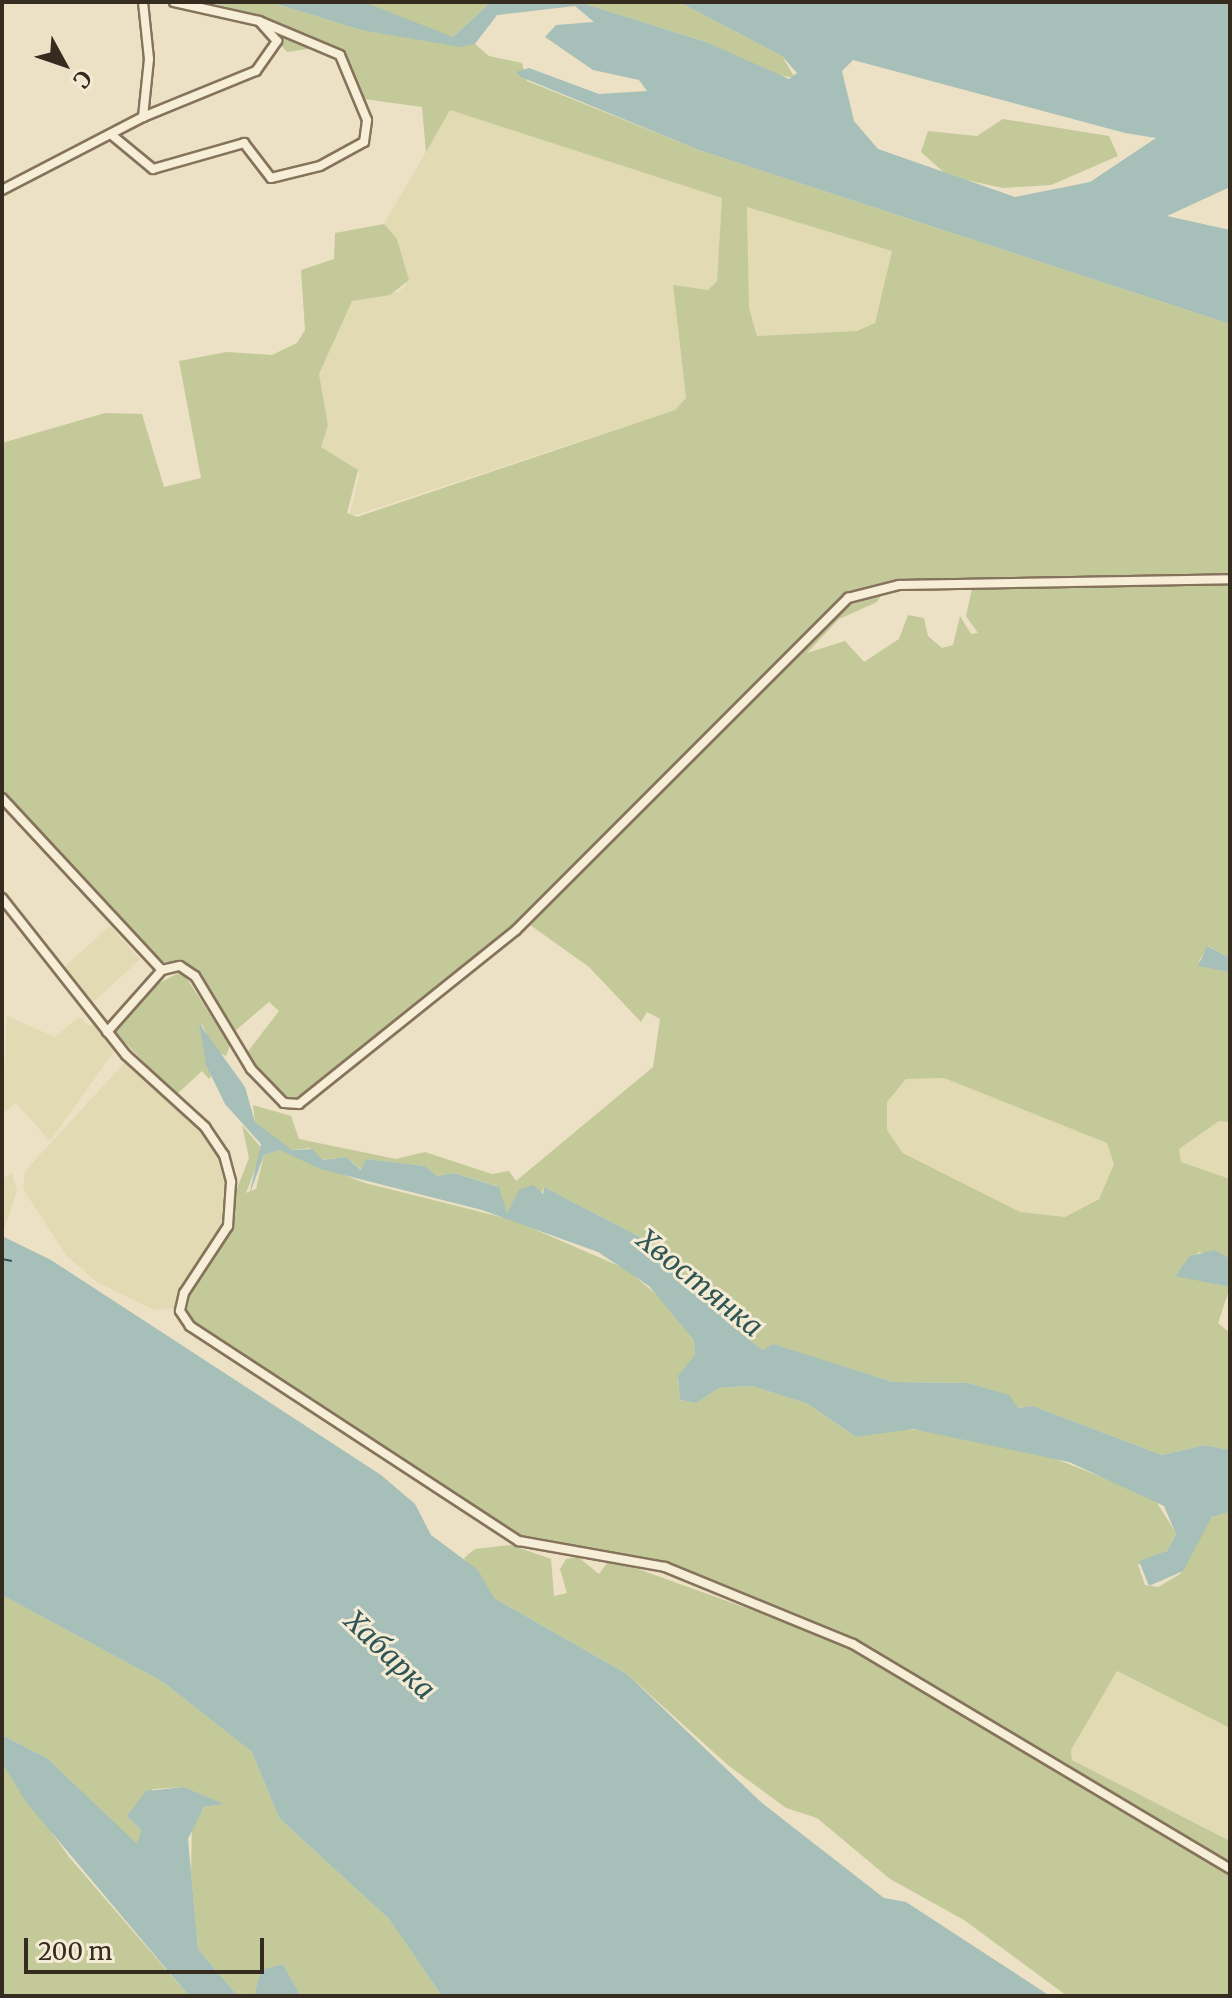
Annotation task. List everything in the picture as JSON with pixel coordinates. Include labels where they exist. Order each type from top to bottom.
[{"type":"street","points":[[143,2],[149,59],[143,117]]},
{"type":"street","points":[[113,136],[153,169],[244,143],[271,178],[320,166],[364,142],[367,120],[340,55],[259,21],[174,2]]},
{"type":"street","points":[[2,190],[113,136],[143,117],[256,71],[277,41],[259,21]]},
{"type":"street","points":[[107,1032],[162,970],[180,966],[195,976],[262,1082],[284,1103],[309,1101],[516,930],[848,598],[899,585],[1230,579]]},
{"type":"street","points":[[2,798],[162,970]]},
{"type":"street","points":[[2,898],[107,1032],[205,1127],[228,1167],[228,1226],[180,1311],[202,1336],[519,1541],[665,1567],[853,1644],[1230,1869]]},
{"type":"shaded area","points":[[450,110],[722,198],[717,282],[708,290],[673,286],[686,399],[675,410],[349,517],[360,474],[320,447],[328,425],[319,374],[352,300],[399,292],[409,280],[397,239],[384,224]]},
{"type":"shaded area","points":[[747,207],[892,251],[875,323],[857,331],[757,336],[749,308]]},
{"type":"shaded area","points":[[110,926],[140,959],[92,1003],[62,969]]},
{"type":"shaded area","points":[[7,1016],[55,1037],[79,1017],[89,1026],[95,1023],[115,1050],[50,1141],[16,1103],[2,1114]]},
{"type":"shaded area","points":[[127,1060],[200,1126],[221,1154],[228,1186],[226,1222],[178,1308],[154,1310],[97,1282],[67,1256],[23,1189],[25,1171]]},
{"type":"shaded area","points":[[944,1078],[1107,1143],[1114,1164],[1099,1198],[1065,1217],[1019,1212],[904,1153],[887,1130],[887,1102],[906,1079]]},
{"type":"shaded area","points":[[1219,1121],[1230,1122],[1230,1179],[1181,1162],[1179,1149]]},
{"type":"shaded area","points":[[12,1173],[17,1190],[2,1236],[2,1180]]},
{"type":"shaded area","points":[[1116,1671],[1230,1728],[1230,1841],[1072,1760],[1071,1750]]},
{"type":"green space","points":[[209,2],[270,2],[361,30],[475,44],[489,56],[522,63],[527,81],[699,150],[1230,324],[1230,958],[1208,946],[1199,961],[1230,972],[1230,1122],[1219,1121],[1179,1149],[1181,1162],[1230,1179],[1230,1259],[1199,1252],[1175,1275],[1230,1287],[1218,1323],[1230,1333],[1230,1450],[1205,1445],[1162,1455],[1033,1406],[1018,1408],[1006,1395],[968,1383],[893,1382],[774,1345],[763,1350],[730,1325],[730,1310],[719,1313],[644,1239],[544,1187],[541,1194],[520,1190],[507,1213],[497,1186],[454,1173],[437,1176],[425,1166],[366,1159],[362,1170],[346,1157],[320,1160],[310,1148],[292,1150],[272,1139],[255,1122],[253,1105],[291,1116],[299,1139],[396,1159],[425,1152],[492,1174],[509,1171],[516,1181],[653,1067],[660,1019],[647,1012],[641,1022],[589,967],[526,922],[299,1100],[287,1098],[246,1054],[279,1011],[269,1002],[235,1031],[196,970],[157,960],[2,792],[2,443],[105,413],[142,414],[164,487],[201,478],[179,361],[227,352],[272,355],[297,343],[305,330],[301,270],[334,259],[335,233],[384,224],[397,239],[409,280],[390,295],[352,301],[319,374],[328,425],[321,447],[358,470],[347,513],[357,517],[675,410],[686,398],[673,285],[708,290],[717,281],[722,198],[450,110],[426,152],[422,107],[364,99],[338,57],[316,48],[287,52],[252,14]],"holes":[[[747,207],[892,251],[875,323],[857,331],[757,336],[749,308]],[[889,583],[973,584],[966,616],[978,633],[971,634],[960,616],[953,645],[942,648],[928,636],[924,618],[908,615],[899,639],[864,662],[845,641],[807,653],[839,619],[877,602]],[[944,1078],[1107,1143],[1114,1164],[1099,1199],[1065,1217],[1020,1212],[903,1153],[887,1130],[887,1102],[906,1079]]]},
{"type":"green space","points":[[346,2],[491,2],[453,37]]},
{"type":"green space","points":[[579,2],[679,2],[782,56],[795,78],[765,73],[706,42]]},
{"type":"green space","points":[[1003,119],[1109,136],[1118,156],[1051,185],[1003,188],[948,176],[921,152],[928,131],[977,136]]},
{"type":"green space","points":[[182,971],[230,1045],[226,1056],[216,1051],[201,1023],[214,1073],[209,1079],[202,1071],[178,1093],[191,1111],[114,1031],[150,988]]},
{"type":"green space","points":[[242,1125],[263,1150],[246,1193],[256,1189],[264,1155],[280,1150],[365,1183],[513,1220],[626,1269],[663,1300],[694,1340],[695,1355],[678,1378],[680,1400],[696,1403],[719,1388],[752,1386],[808,1404],[856,1437],[900,1428],[975,1437],[1036,1451],[1154,1498],[1176,1533],[1167,1551],[1138,1565],[1145,1585],[1158,1587],[1180,1574],[1212,1517],[1230,1512],[1230,1728],[1117,1671],[1071,1750],[1072,1760],[1230,1841],[1230,1866],[854,1642],[667,1565],[519,1539],[191,1326],[183,1309],[187,1293],[232,1229],[234,1196],[249,1158]]},
{"type":"green space","points":[[511,1545],[551,1559],[554,1596],[567,1593],[560,1569],[566,1559],[578,1557],[599,1574],[610,1559],[839,1641],[1230,1872],[1230,1996],[1067,1996],[964,1920],[890,1879],[817,1818],[786,1808],[729,1766],[627,1674],[494,1598],[464,1558],[475,1549]]},
{"type":"green space","points":[[2,1595],[163,1682],[252,1752],[279,1818],[389,1919],[442,1996],[301,1996],[283,1964],[261,1971],[254,1996],[238,1996],[198,1949],[191,1874],[192,1822],[205,1807],[223,1804],[184,1787],[153,1789],[127,1816],[141,1830],[137,1845],[47,1758],[2,1735]]},
{"type":"green space","points":[[2,1762],[69,1857],[189,1996],[2,1996]]},
{"type":"water","points":[[270,2],[369,4],[453,37],[491,2],[579,2],[706,42],[789,79],[797,73],[782,56],[679,2],[1230,2],[1230,187],[1167,216],[1230,230],[1230,324],[699,150],[521,77],[516,72],[529,68],[599,94],[647,91],[639,80],[593,70],[545,37],[556,25],[594,22],[575,6],[497,15],[475,44],[460,47],[361,30]],"holes":[[[853,60],[1125,133],[1156,138],[1090,182],[1015,197],[878,149],[854,121],[842,71]]]},
{"type":"water","points":[[1207,946],[1230,958],[1230,972],[1198,966]]},
{"type":"water","points":[[199,1023],[245,1087],[255,1122],[292,1150],[312,1149],[323,1160],[346,1157],[361,1170],[366,1159],[425,1166],[437,1176],[454,1173],[499,1187],[507,1213],[519,1190],[533,1185],[543,1194],[544,1187],[644,1239],[719,1313],[731,1310],[730,1325],[763,1350],[773,1344],[893,1382],[968,1383],[1009,1395],[1018,1408],[1033,1406],[1162,1455],[1205,1445],[1230,1450],[1230,1512],[1212,1517],[1183,1571],[1149,1586],[1139,1561],[1167,1551],[1176,1534],[1164,1506],[1069,1462],[913,1429],[856,1437],[808,1404],[752,1386],[719,1388],[696,1403],[680,1400],[678,1376],[695,1355],[694,1340],[649,1286],[598,1252],[482,1210],[320,1169],[280,1150],[264,1155],[249,1196],[261,1144],[225,1104],[206,1065]]},
{"type":"water","name":"Хабарка","points":[[2,1236],[51,1260],[381,1475],[415,1504],[431,1535],[478,1570],[494,1598],[627,1674],[762,1803],[884,1898],[906,1902],[1050,1996],[442,1996],[389,1919],[279,1818],[252,1752],[163,1682],[2,1595]]},
{"type":"water","points":[[1215,1250],[1230,1259],[1230,1287],[1175,1276],[1190,1256]]},
{"type":"water","points":[[2,1735],[47,1758],[137,1844],[141,1830],[127,1816],[146,1791],[184,1787],[224,1804],[204,1807],[188,1839],[198,1949],[238,1996],[189,1996],[26,1802],[2,1762]]},
{"type":"water","points":[[283,1964],[301,1996],[254,1996],[261,1970]]},
{"type":"ferry route","points":[[2,1259],[12,1261]]},
{"type":"water label","name":"Хвостянка","points":[[700,1283]]}]
